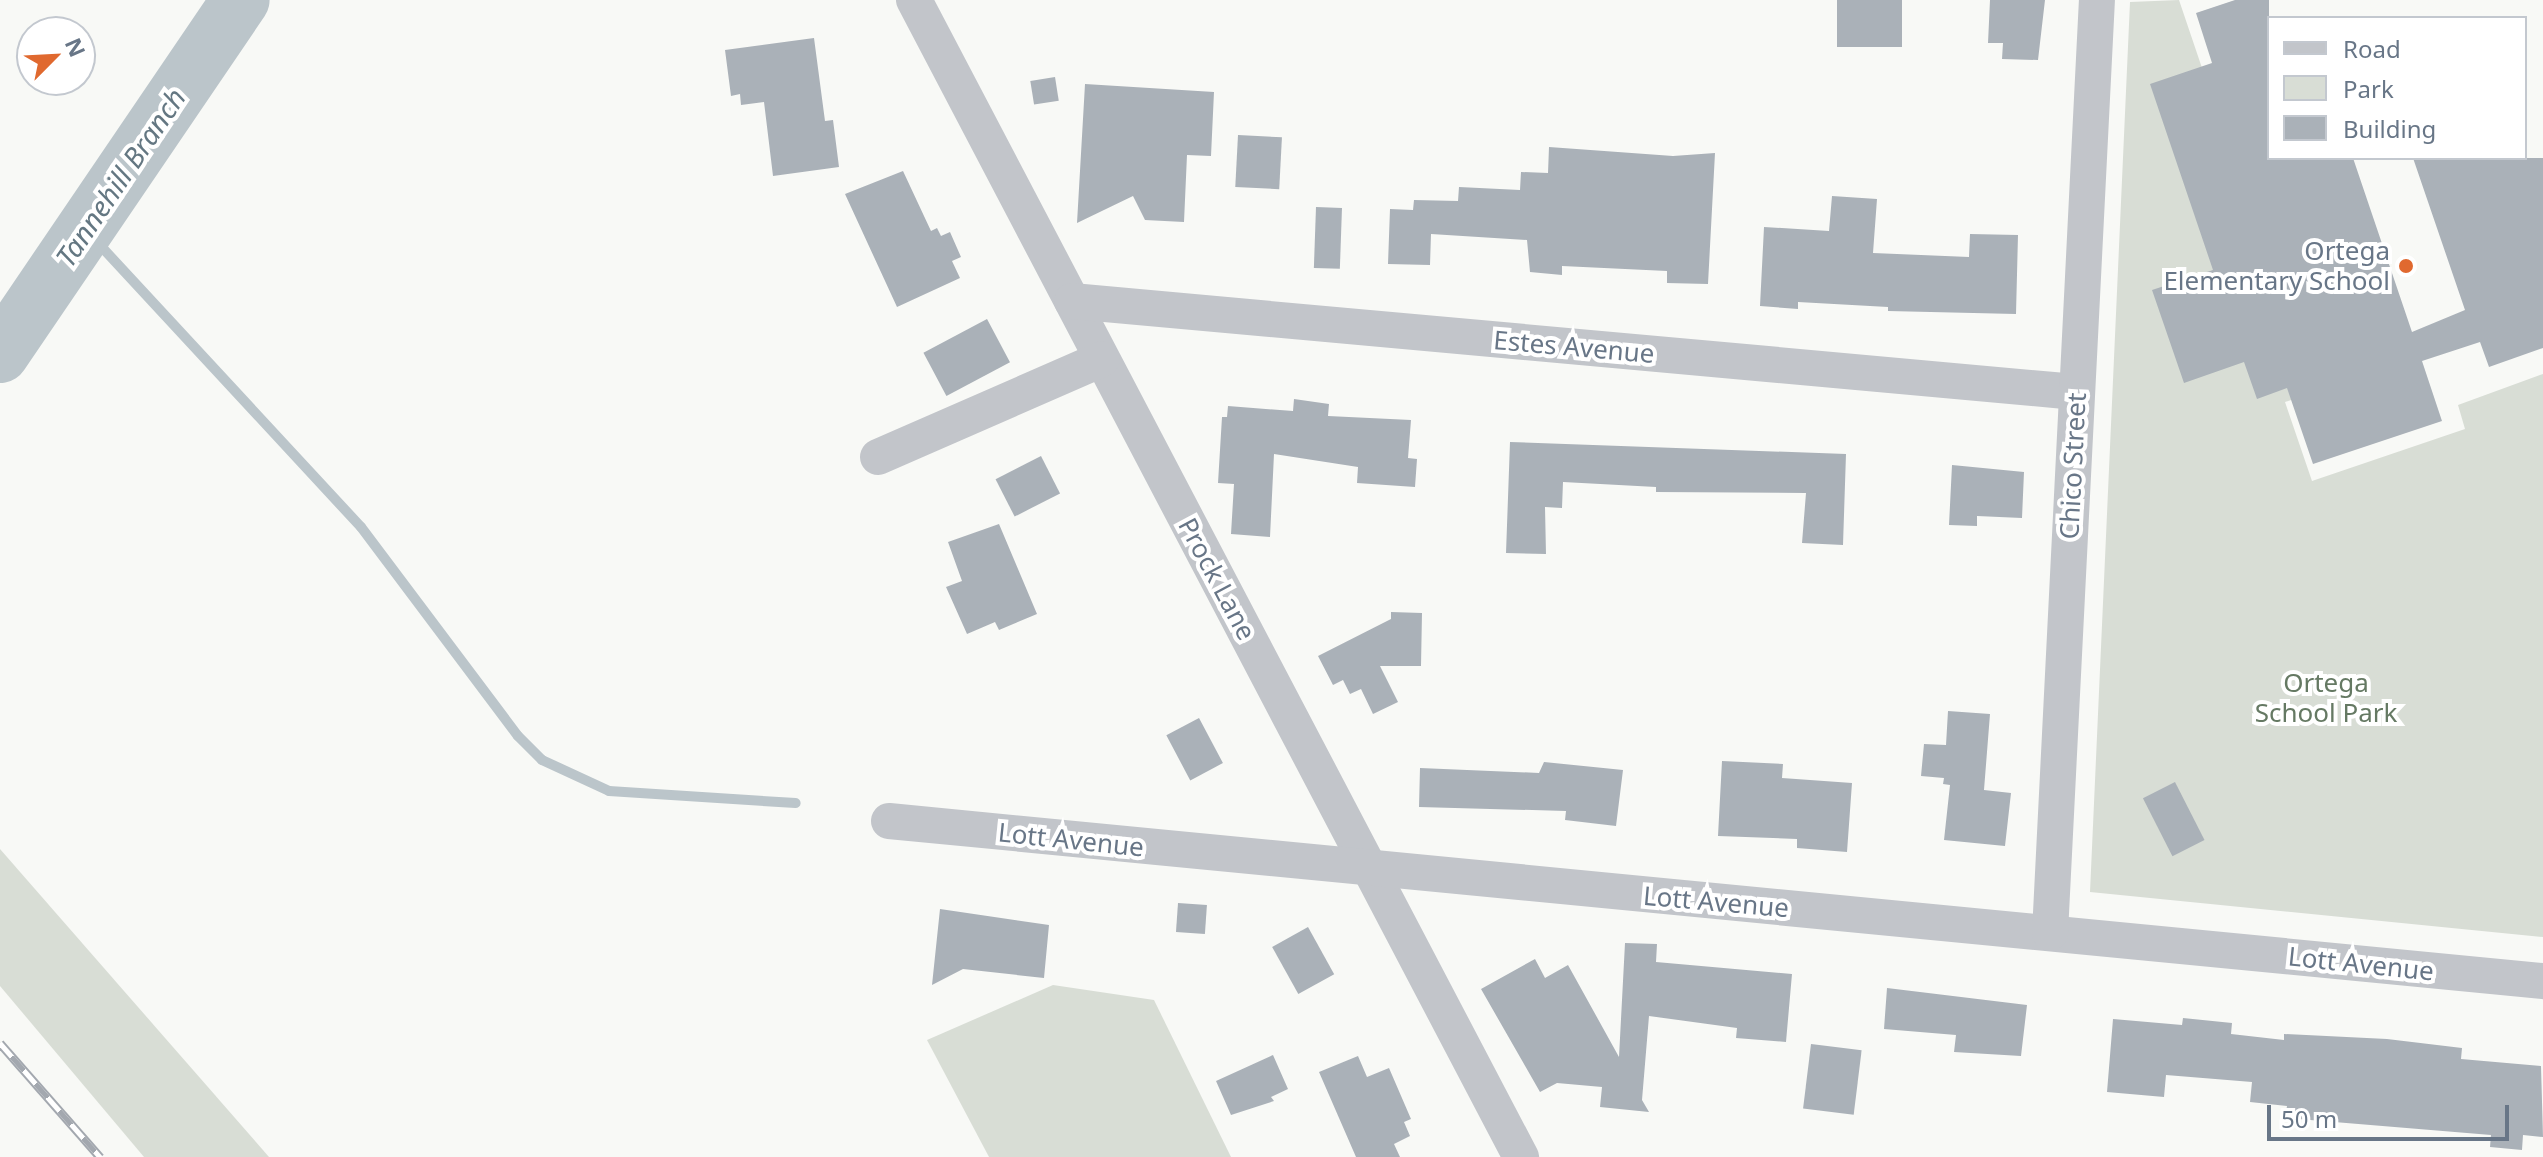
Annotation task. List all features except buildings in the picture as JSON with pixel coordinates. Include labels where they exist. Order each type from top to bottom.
[{"type":"street","name":"Prock Lane","points":[[914,0],[1521,1157]]},
{"type":"street","name":"Chico Street","points":[[2050,933],[2097,0]]},
{"type":"street","name":"Estes Avenue","points":[[1072,301],[2076,392]]},
{"type":"street","points":[[878,457],[1102,359]]},
{"type":"street","name":"Lott Avenue","points":[[889,821],[1370,871],[2543,981]]},
{"type":"green space","name":"Ortega School Park","points":[[2179,0],[2312,393],[2285,402],[2312,481],[2465,429],[2458,405],[2543,374],[2543,937],[2090,892],[2130,2]]},
{"type":"green space","points":[[0,849],[269,1157],[144,1157],[0,986]]},
{"type":"green space","points":[[1053,985],[1154,1000],[1231,1157],[989,1157],[927,1040]]},
{"type":"waterway","name":"Tannehill Branch","points":[[0,354],[241,0]]},
{"type":"waterway","points":[[85,229],[361,527],[518,736],[542,760],[609,791],[796,803]]},
{"type":"railway","points":[[0,1043],[100,1157]]},
{"type":"place","name":"Ortega Elementary School","points":[[2406,266]]}]
